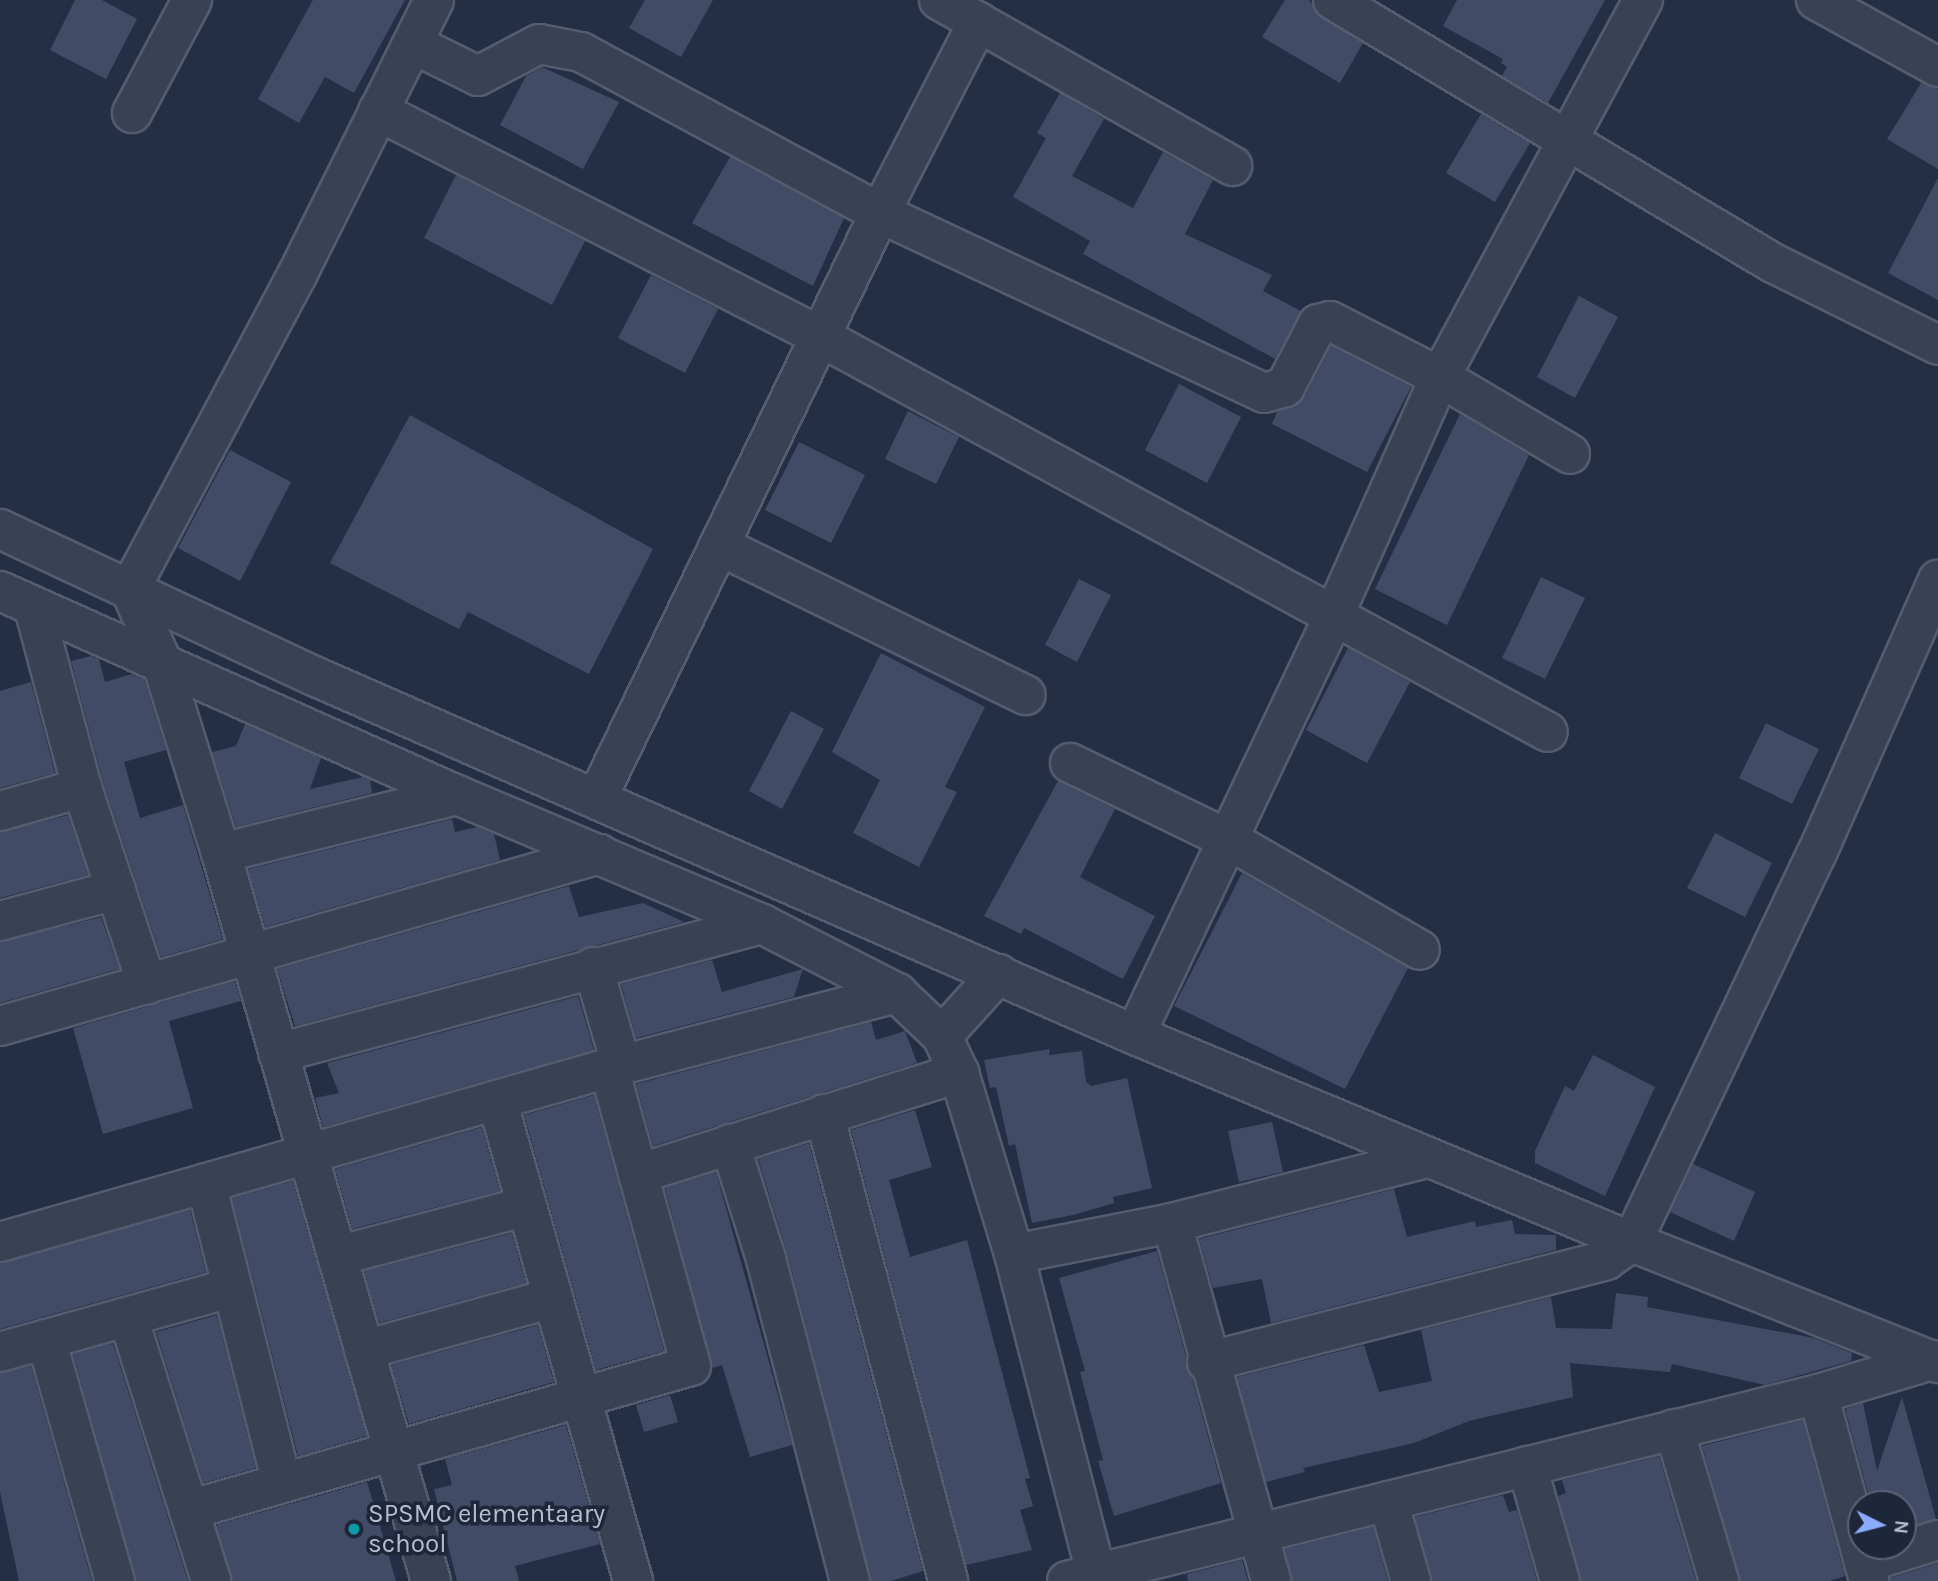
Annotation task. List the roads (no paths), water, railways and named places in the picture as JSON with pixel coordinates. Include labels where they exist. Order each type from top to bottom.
[{"type":"street","points":[[132,113],[192,0]]},
{"type":"street","points":[[130,589],[434,0]]},
{"type":"street","points":[[939,0],[1232,166]]},
{"type":"street","points":[[1333,0],[1773,263],[1938,345]]},
{"type":"street","points":[[1135,1035],[1334,615],[1440,377],[1643,0]]},
{"type":"street","points":[[1816,0],[1938,67]]},
{"type":"street","points":[[598,796],[880,213],[978,22]]},
{"type":"street","points":[[413,44],[478,76],[539,44],[581,52],[880,213],[1264,393],[1285,387],[1318,324],[1330,321],[1440,377],[1570,454]]},
{"type":"street","points":[[379,111],[821,337],[1548,732]]},
{"type":"street","points":[[0,529],[314,676],[598,796],[1135,1035],[1632,1242],[1935,1361]]},
{"type":"street","points":[[719,546],[1026,695]]},
{"type":"street","points":[[1207,1362],[1606,1260],[1632,1242],[1817,853],[1938,580]]},
{"type":"street","points":[[130,589],[161,660],[221,853],[431,1581]]},
{"type":"street","points":[[0,591],[161,660],[457,795],[762,924],[898,993],[942,1036],[958,1073],[1014,1254],[1087,1578],[1818,1394],[1935,1361]]},
{"type":"street","points":[[34,607],[82,788],[147,985]]},
{"type":"street","points":[[1070,763],[1229,840],[1420,950]]},
{"type":"street","points":[[0,811],[82,788]]},
{"type":"street","points":[[221,853],[457,795]]},
{"type":"street","points":[[0,1026],[600,854]]},
{"type":"street","points":[[0,921],[116,890]]},
{"type":"street","points":[[278,1053],[762,924]]},
{"type":"street","points":[[189,1510],[691,1366],[638,1174],[593,967]]},
{"type":"street","points":[[942,1036],[998,974]]},
{"type":"street","points":[[0,1242],[615,1066],[898,993]]},
{"type":"street","points":[[638,1174],[958,1073]]},
{"type":"street","points":[[497,1100],[633,1581]]},
{"type":"street","points":[[824,1114],[948,1581]]},
{"type":"street","points":[[730,1144],[766,1259],[850,1581]]},
{"type":"street","points":[[1014,1254],[1171,1223],[1427,1158]]},
{"type":"street","points":[[206,1183],[282,1483]]},
{"type":"street","points":[[337,1256],[527,1206]]},
{"type":"street","points":[[1171,1223],[1207,1362],[1271,1581]]},
{"type":"street","points":[[0,1352],[231,1288]]},
{"type":"street","points":[[365,1350],[552,1298]]},
{"type":"street","points":[[128,1317],[211,1581]]},
{"type":"street","points":[[46,1339],[115,1581]]},
{"type":"street","points":[[1818,1394],[1867,1572],[1938,1540]]},
{"type":"street","points":[[1674,1429],[1719,1581]]},
{"type":"street","points":[[1527,1466],[1559,1581]]},
{"type":"street","points":[[1388,1501],[1411,1581]]},
{"type":"place","name":"SPSMC elementaary school","points":[[354,1529]]}]
